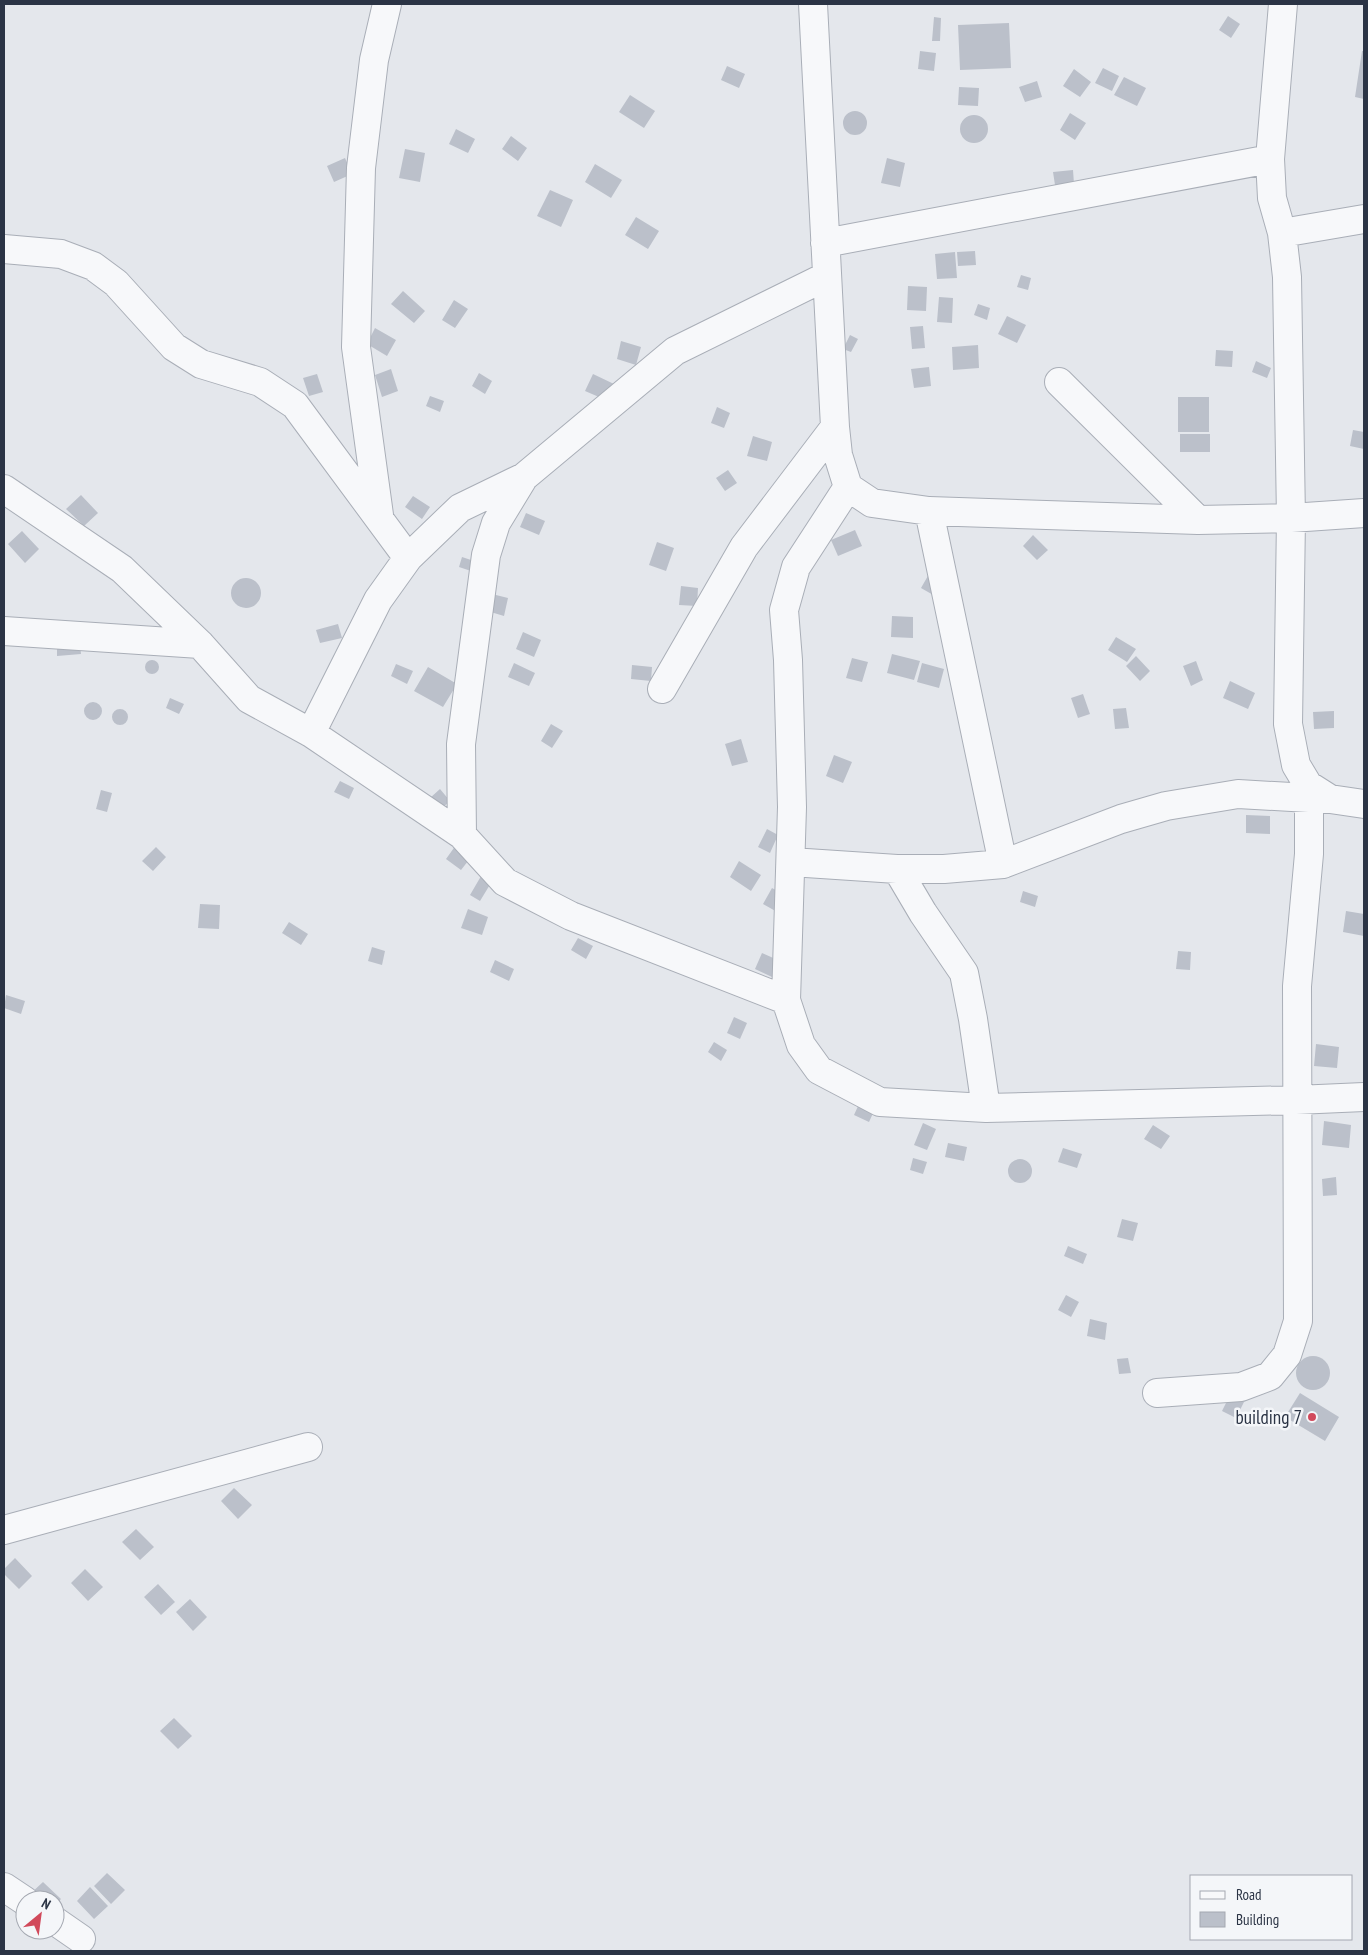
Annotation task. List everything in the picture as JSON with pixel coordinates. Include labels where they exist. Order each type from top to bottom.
[{"type":"street","points":[[813,4],[835,427],[838,455],[848,487],[872,503],[929,512],[1198,520],[1291,518],[1364,513]]},
{"type":"street","points":[[1283,4],[1270,159],[1272,198],[1282,233],[1287,277],[1291,518],[1288,724],[1296,765],[1308,785],[1319,798]]},
{"type":"street","points":[[380,519],[356,347],[361,168],[382,8]]},
{"type":"street","points":[[825,242],[1270,159]]},
{"type":"street","points":[[1282,233],[1364,219]]},
{"type":"street","points":[[4,249],[61,254],[93,266],[116,283],[174,347],[201,364],[260,382],[295,404],[408,558]]},
{"type":"street","points":[[311,733],[378,600],[408,558],[460,508],[524,477],[675,351],[827,276]]},
{"type":"street","points":[[1059,382],[1198,520]]},
{"type":"street","points":[[662,689],[744,547],[835,427]]},
{"type":"street","points":[[462,835],[461,744],[486,555],[496,523],[524,477]]},
{"type":"street","points":[[848,487],[796,567],[784,610],[788,670],[792,807],[786,1000],[801,1045],[819,1070],[880,1102],[986,1108],[1364,1097]]},
{"type":"street","points":[[4,489],[122,569],[200,644],[249,698],[311,733],[462,835],[505,882],[571,916],[786,1000]]},
{"type":"street","points":[[929,512],[1002,864]]},
{"type":"street","points":[[4,631],[200,644]]},
{"type":"street","points":[[791,862],[944,869],[1002,864],[1121,819],[1166,806],[1238,794],[1319,798],[1364,804]]},
{"type":"street","points":[[1157,1393],[1241,1387],[1270,1376],[1287,1355],[1298,1321],[1297,986],[1309,854],[1319,798]]},
{"type":"street","points":[[897,868],[923,913],[964,973],[974,1019],[986,1108]]},
{"type":"street","points":[[4,1530],[308,1447]]},
{"type":"street","points":[[4,1887],[15,1894]]},
{"type":"street","points":[[65,1928],[82,1939]]},
{"type":"building","points":[[1228,16],[1240,24],[1231,38],[1219,30]]},
{"type":"building","points":[[934,17],[941,18],[940,41],[932,41]]},
{"type":"building","points":[[1009,23],[1011,68],[960,70],[958,25]]},
{"type":"building","points":[[920,51],[936,53],[934,71],[918,69]]},
{"type":"building","points":[[1362,51],[1364,51],[1364,99],[1355,97]]},
{"type":"building","points":[[727,66],[745,74],[739,88],[721,80]]},
{"type":"building","points":[[1103,68],[1119,76],[1112,91],[1095,83]]},
{"type":"building","points":[[1074,69],[1091,82],[1080,97],[1063,86]]},
{"type":"building","points":[[1124,77],[1146,88],[1137,106],[1114,95]]},
{"type":"building","points":[[1037,81],[1042,97],[1025,102],[1019,87]]},
{"type":"building","points":[[959,87],[979,88],[978,106],[958,105]]},
{"type":"building","points":[[630,95],[655,111],[644,128],[619,112]]},
{"type":"building","points":[[855,111],[860,112],[866,118],[866,128],[860,134],[855,135],[850,134],[844,128],[843,123],[844,118],[850,112]]},
{"type":"building","points":[[1070,113],[1086,123],[1075,140],[1060,130]]},
{"type":"building","points":[[974,115],[984,119],[988,129],[984,139],[974,143],[964,139],[960,129],[964,119]]},
{"type":"building","points":[[456,129],[475,139],[468,153],[449,144]]},
{"type":"building","points":[[511,136],[527,148],[518,161],[502,149]]},
{"type":"building","points":[[405,149],[425,153],[420,182],[399,178]]},
{"type":"building","points":[[345,158],[352,174],[334,182],[327,166]]},
{"type":"building","points":[[887,158],[905,163],[900,187],[881,183]]},
{"type":"building","points":[[595,164],[622,180],[611,198],[585,182]]},
{"type":"building","points":[[1073,170],[1074,184],[1055,185],[1053,172]]},
{"type":"building","points":[[550,190],[573,200],[561,227],[537,216]]},
{"type":"building","points":[[636,217],[659,231],[648,249],[625,235]]},
{"type":"building","points":[[975,251],[976,265],[958,266],[957,252]]},
{"type":"building","points":[[955,252],[957,278],[937,279],[935,254]]},
{"type":"building","points":[[1021,275],[1031,278],[1028,290],[1017,287]]},
{"type":"building","points":[[908,286],[927,287],[926,311],[907,310]]},
{"type":"building","points":[[403,291],[425,311],[414,323],[391,304]]},
{"type":"building","points":[[939,297],[953,298],[952,323],[937,322]]},
{"type":"building","points":[[454,300],[468,309],[455,328],[442,320]]},
{"type":"building","points":[[978,304],[990,308],[987,320],[974,315]]},
{"type":"building","points":[[1007,316],[1026,325],[1017,343],[998,334]]},
{"type":"building","points":[[923,326],[925,348],[912,349],[910,327]]},
{"type":"building","points":[[375,328],[396,340],[387,356],[367,344]]},
{"type":"building","points":[[850,335],[858,339],[851,352],[843,349]]},
{"type":"building","points":[[621,341],[641,347],[636,365],[617,359]]},
{"type":"building","points":[[978,345],[979,368],[953,370],[952,347]]},
{"type":"building","points":[[1216,350],[1233,351],[1232,367],[1215,366]]},
{"type":"building","points":[[1256,361],[1271,368],[1267,378],[1252,372]]},
{"type":"building","points":[[929,367],[931,386],[914,388],[911,369]]},
{"type":"building","points":[[391,369],[398,391],[382,397],[375,375]]},
{"type":"building","points":[[479,373],[492,381],[485,394],[472,386]]},
{"type":"building","points":[[317,374],[323,392],[309,396],[303,378]]},
{"type":"building","points":[[593,374],[614,384],[606,400],[585,391]]},
{"type":"building","points":[[430,396],[444,401],[440,412],[426,406]]},
{"type":"building","points":[[1178,397],[1209,397],[1209,432],[1178,432]]},
{"type":"building","points":[[717,407],[730,413],[724,428],[711,423]]},
{"type":"building","points":[[1353,430],[1364,432],[1364,449],[1350,446]]},
{"type":"building","points":[[1180,434],[1210,434],[1210,452],[1180,452]]},
{"type":"building","points":[[753,436],[772,442],[767,461],[747,456]]},
{"type":"building","points":[[728,470],[737,483],[725,491],[716,478]]},
{"type":"building","points":[[81,495],[98,513],[84,526],[66,509]]},
{"type":"building","points":[[413,496],[430,507],[422,519],[405,507]]},
{"type":"building","points":[[526,513],[545,521],[539,535],[520,527]]},
{"type":"building","points":[[855,530],[862,546],[838,556],[831,540]]},
{"type":"building","points":[[22,531],[39,549],[25,563],[8,544]]},
{"type":"building","points":[[1033,535],[1048,550],[1037,560],[1023,546]]},
{"type":"building","points":[[657,542],[674,548],[666,571],[649,565]]},
{"type":"building","points":[[462,557],[474,561],[471,571],[459,567]]},
{"type":"building","points":[[929,574],[935,596],[921,588]]},
{"type":"building","points":[[246,578],[252,579],[260,587],[260,599],[252,607],[246,608],[240,607],[232,599],[231,593],[232,587],[240,579]]},
{"type":"building","points":[[681,586],[698,588],[697,606],[679,605]]},
{"type":"building","points":[[488,593],[508,598],[504,616],[484,610]]},
{"type":"building","points":[[892,616],[913,617],[913,638],[891,637]]},
{"type":"building","points":[[338,624],[342,638],[320,643],[316,630]]},
{"type":"building","points":[[523,632],[541,640],[534,657],[516,649]]},
{"type":"building","points":[[1116,637],[1136,649],[1127,662],[1108,650]]},
{"type":"building","points":[[57,644],[80,644],[81,654],[57,656]]},
{"type":"building","points":[[892,654],[920,661],[914,680],[887,673]]},
{"type":"building","points":[[1136,656],[1150,671],[1140,681],[1126,666]]},
{"type":"building","points":[[852,658],[868,662],[862,682],[846,678]]},
{"type":"building","points":[[152,660],[157,662],[159,667],[157,672],[152,674],[147,672],[145,667],[147,662]]},
{"type":"building","points":[[1196,661],[1203,680],[1191,686],[1183,666]]},
{"type":"building","points":[[514,663],[535,673],[529,686],[508,677]]},
{"type":"building","points":[[922,663],[944,669],[939,688],[917,682]]},
{"type":"building","points":[[396,664],[413,671],[407,684],[391,676]]},
{"type":"building","points":[[632,665],[652,667],[651,681],[631,679]]},
{"type":"building","points":[[428,667],[457,684],[443,707],[414,691]]},
{"type":"building","points":[[1230,681],[1255,693],[1248,709],[1223,698]]},
{"type":"building","points":[[1083,694],[1090,714],[1078,718],[1071,698]]},
{"type":"building","points":[[170,698],[184,704],[179,714],[166,708]]},
{"type":"building","points":[[93,702],[101,707],[102,711],[97,719],[93,720],[85,715],[84,711],[89,703]]},
{"type":"building","points":[[1126,708],[1129,728],[1115,729],[1113,709]]},
{"type":"building","points":[[120,709],[128,717],[120,725],[112,717]]},
{"type":"building","points":[[1334,711],[1334,728],[1314,729],[1313,712]]},
{"type":"building","points":[[551,724],[563,731],[552,748],[541,741]]},
{"type":"building","points":[[741,739],[748,762],[732,766],[725,744]]},
{"type":"building","points":[[834,755],[852,762],[843,783],[826,776]]},
{"type":"building","points":[[340,781],[354,788],[349,799],[334,792]]},
{"type":"building","points":[[440,789],[450,801],[440,810],[430,798]]},
{"type":"building","points":[[101,790],[112,793],[107,812],[96,809]]},
{"type":"building","points":[[1246,815],[1270,816],[1270,834],[1246,833]]},
{"type":"building","points":[[767,829],[778,835],[770,853],[758,847]]},
{"type":"building","points":[[456,845],[472,856],[461,870],[446,859]]},
{"type":"building","points":[[156,847],[166,857],[153,871],[142,861]]},
{"type":"building","points":[[739,861],[761,875],[751,891],[730,877]]},
{"type":"building","points":[[484,871],[494,878],[480,901],[470,895]]},
{"type":"building","points":[[772,888],[788,897],[779,913],[763,904]]},
{"type":"building","points":[[1023,891],[1038,896],[1035,907],[1020,902]]},
{"type":"building","points":[[200,904],[220,905],[219,929],[198,928]]},
{"type":"building","points":[[468,909],[488,917],[482,935],[461,928]]},
{"type":"building","points":[[1346,911],[1364,914],[1364,936],[1343,932]]},
{"type":"building","points":[[289,922],[308,934],[301,945],[282,933]]},
{"type":"building","points":[[578,938],[593,946],[586,959],[571,950]]},
{"type":"building","points":[[372,947],[385,951],[382,965],[368,961]]},
{"type":"building","points":[[1178,951],[1191,952],[1190,970],[1176,969]]},
{"type":"building","points":[[762,953],[780,961],[772,977],[755,969]]},
{"type":"building","points":[[495,960],[514,969],[509,981],[490,972]]},
{"type":"building","points":[[6,995],[25,1001],[21,1014],[4,1008]]},
{"type":"building","points":[[734,1017],[747,1023],[740,1039],[727,1033]]},
{"type":"building","points":[[714,1042],[727,1050],[721,1061],[708,1052]]},
{"type":"building","points":[[1316,1044],[1339,1047],[1337,1068],[1314,1066]]},
{"type":"building","points":[[859,1104],[874,1111],[869,1122],[854,1115]]},
{"type":"building","points":[[1324,1121],[1351,1125],[1349,1148],[1322,1145]]},
{"type":"building","points":[[923,1123],[936,1129],[927,1150],[914,1145]]},
{"type":"building","points":[[1153,1125],[1170,1136],[1161,1149],[1144,1139]]},
{"type":"building","points":[[948,1143],[967,1147],[964,1161],[945,1157]]},
{"type":"building","points":[[1063,1148],[1082,1154],[1077,1168],[1058,1162]]},
{"type":"building","points":[[913,1158],[927,1162],[923,1174],[910,1170]]},
{"type":"building","points":[[1020,1159],[1028,1163],[1032,1171],[1028,1179],[1020,1183],[1012,1179],[1008,1171],[1012,1163]]},
{"type":"building","points":[[1336,1177],[1337,1195],[1323,1196],[1322,1179]]},
{"type":"building","points":[[1122,1219],[1138,1223],[1133,1241],[1117,1237]]},
{"type":"building","points":[[1068,1246],[1087,1254],[1083,1264],[1064,1256]]},
{"type":"building","points":[[1066,1295],[1079,1302],[1071,1317],[1058,1310]]},
{"type":"building","points":[[1090,1319],[1107,1323],[1105,1340],[1087,1336]]},
{"type":"building","points":[[1313,1356],[1325,1361],[1330,1373],[1325,1385],[1313,1390],[1301,1385],[1296,1373],[1301,1361]]},
{"type":"building","points":[[1128,1358],[1131,1373],[1119,1374],[1117,1359]]},
{"type":"building","name":"building 7","points":[[1300,1393],[1339,1417],[1325,1441],[1285,1417]]},
{"type":"building","points":[[1230,1395],[1244,1402],[1236,1418],[1222,1411]]},
{"type":"building","points":[[234,1488],[252,1505],[238,1519],[221,1501]]},
{"type":"building","points":[[136,1529],[154,1547],[140,1560],[122,1542]]},
{"type":"building","points":[[15,1558],[32,1576],[19,1589],[4,1574],[4,1569]]},
{"type":"building","points":[[85,1569],[103,1587],[88,1601],[71,1583]]},
{"type":"building","points":[[158,1584],[175,1602],[161,1615],[144,1597]]},
{"type":"building","points":[[190,1599],[207,1617],[193,1631],[176,1612]]},
{"type":"building","points":[[174,1718],[192,1736],[178,1749],[160,1731]]},
{"type":"building","points":[[107,1873],[125,1890],[111,1904],[94,1886]]},
{"type":"building","points":[[43,1882],[51,1890],[34,1890]]},
{"type":"building","points":[[90,1887],[108,1906],[94,1919],[77,1901]]},
{"type":"place","name":"building 7","points":[[1312,1417]]}]
